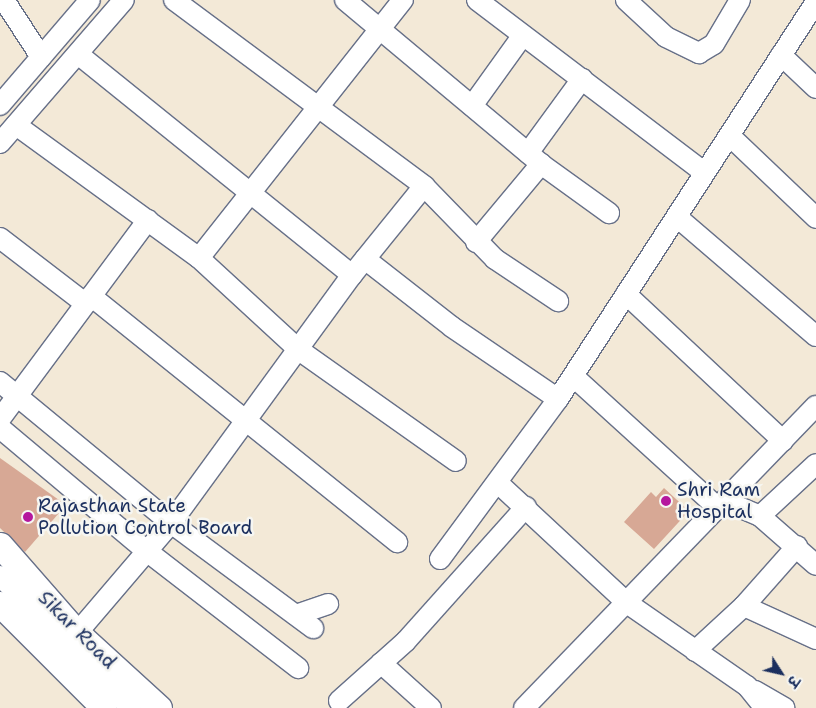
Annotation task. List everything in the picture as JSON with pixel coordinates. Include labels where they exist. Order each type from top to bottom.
[{"type":"main road","name":"Sikar Road","points":[[0,545],[77,632],[159,708]]},
{"type":"main road","points":[[0,604],[104,708]]},
{"type":"street","points":[[4,0],[41,58]]},
{"type":"street","points":[[0,105],[90,0]]},
{"type":"street","points":[[124,0],[78,54],[7,128],[148,220],[200,258],[299,350],[456,461]]},
{"type":"street","points":[[174,0],[319,105],[424,186],[476,242],[558,301]]},
{"type":"street","points":[[345,0],[534,158],[609,213]]},
{"type":"street","points":[[200,258],[403,0]]},
{"type":"street","points":[[477,0],[704,172]]},
{"type":"street","points":[[626,0],[666,37],[699,54],[714,44],[740,0]]},
{"type":"street","points":[[440,559],[498,483],[558,399],[816,2]]},
{"type":"street","points":[[472,106],[523,35]]},
{"type":"street","points":[[78,54],[352,275]]},
{"type":"street","points":[[781,55],[816,88]]},
{"type":"street","points":[[476,242],[534,158],[582,79]]},
{"type":"street","points":[[730,136],[816,218]]},
{"type":"street","points":[[77,632],[148,552],[171,523],[352,275],[424,186]]},
{"type":"street","points":[[677,217],[816,336]]},
{"type":"street","points":[[0,419],[148,220]]},
{"type":"street","points":[[0,238],[89,300],[246,419],[335,496],[397,542]]},
{"type":"street","points":[[365,258],[452,327],[558,399]]},
{"type":"street","points":[[626,294],[783,441]]},
{"type":"street","points":[[573,376],[723,505],[760,516],[797,546],[816,565]]},
{"type":"street","points":[[0,382],[171,523],[313,628]]},
{"type":"street","points":[[529,706],[783,441],[814,412]]},
{"type":"street","points":[[0,428],[148,552],[298,668]]},
{"type":"street","points":[[760,516],[814,468]]},
{"type":"street","points":[[498,483],[627,603],[747,686],[784,708]]},
{"type":"street","points":[[339,701],[381,663],[464,579],[526,507]]},
{"type":"street","points":[[696,651],[744,606],[797,546]]},
{"type":"street","points":[[0,576],[131,708]]},
{"type":"street","points":[[296,615],[328,604]]},
{"type":"street","points":[[744,606],[816,639]]},
{"type":"street","points":[[381,663],[431,708]]},
{"type":"street","points":[[747,686],[765,708]]},
{"type":"building","name":"Rajasthan State Pollution Control Board","points":[[0,458],[66,505],[25,552],[0,528]]},
{"type":"building","points":[[664,488],[689,511],[654,549],[624,522],[651,492],[656,497]]},
{"type":"place","name":"Shri Ram Hospital","points":[[666,501]]},
{"type":"place","name":"Rajasthan State Pollution Control Board","points":[[28,517]]}]
